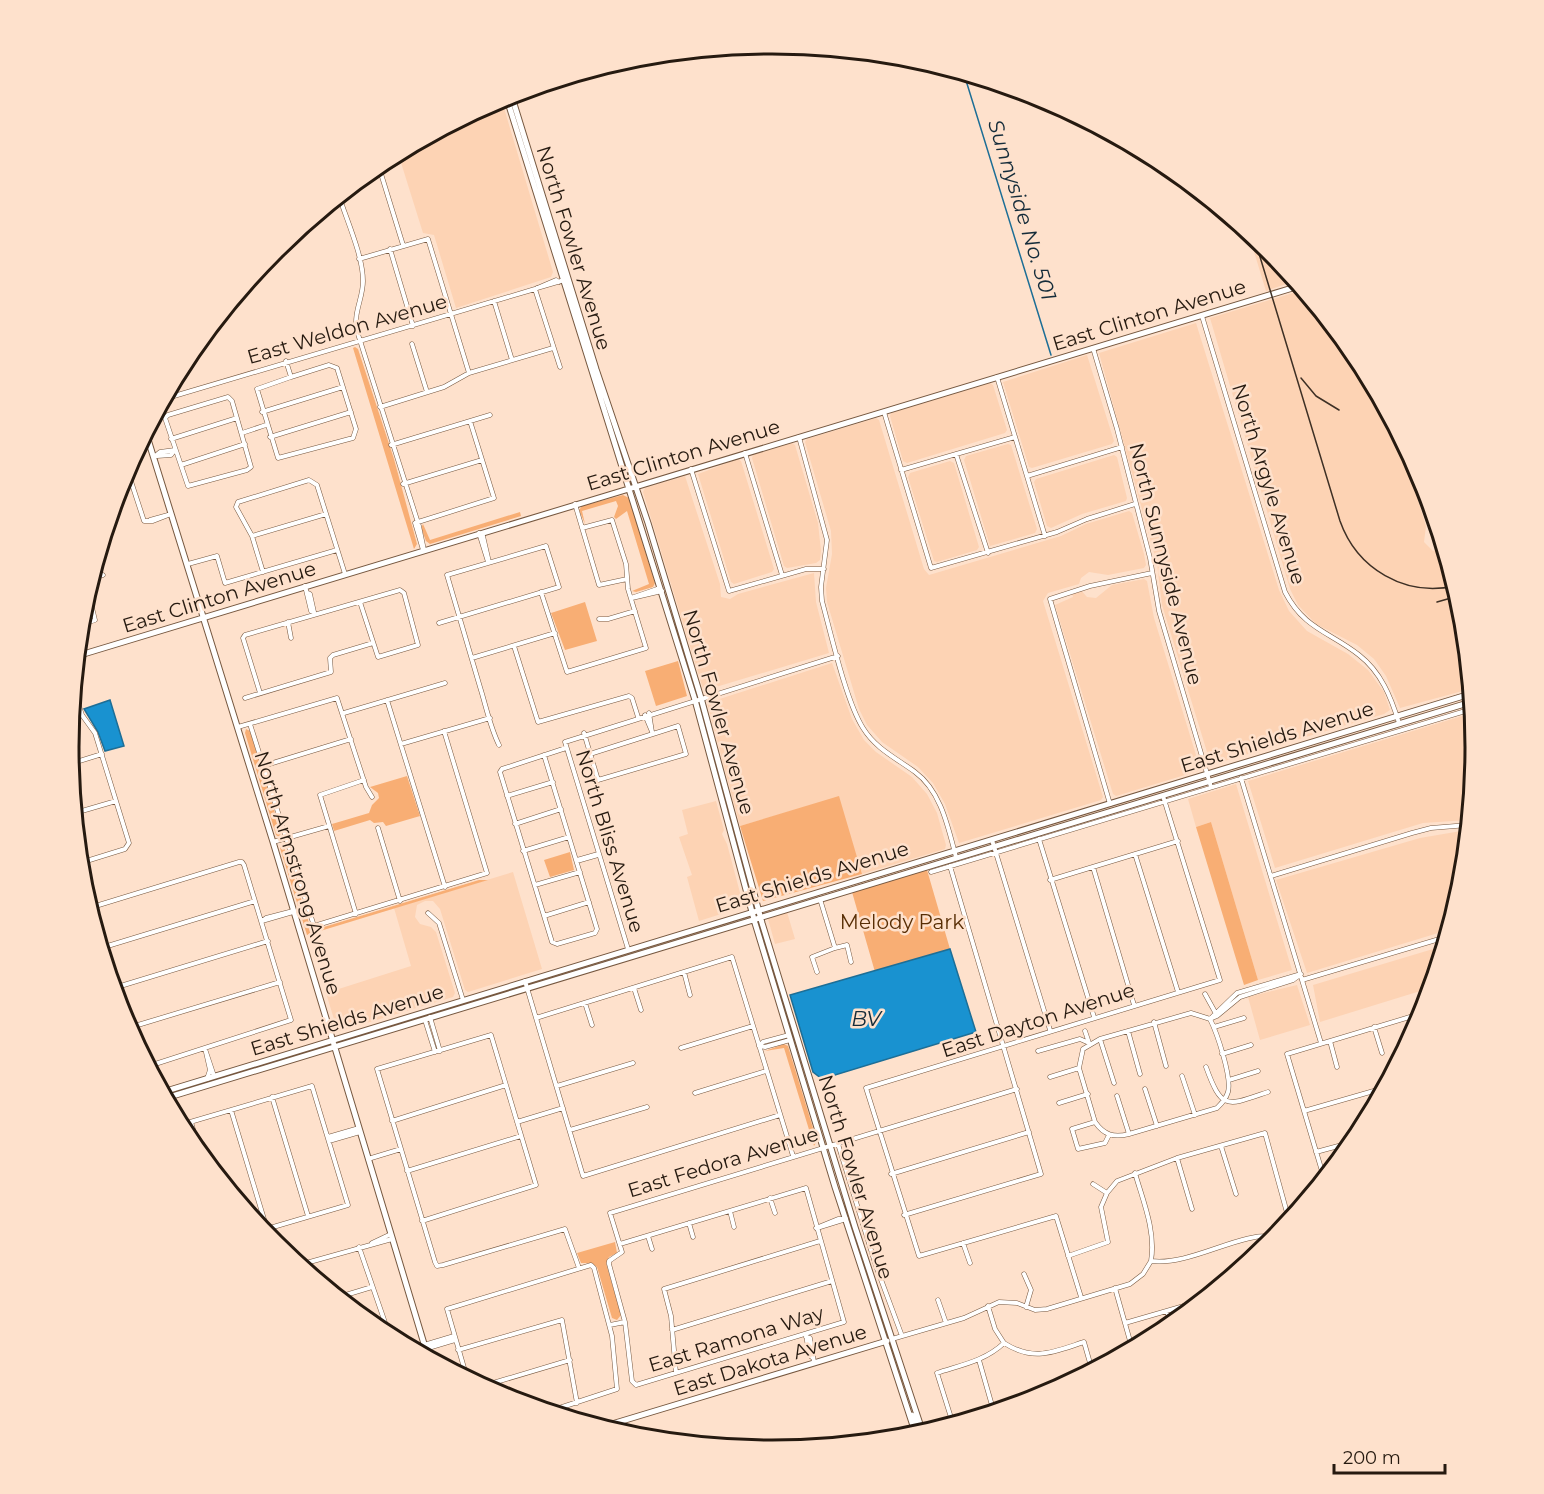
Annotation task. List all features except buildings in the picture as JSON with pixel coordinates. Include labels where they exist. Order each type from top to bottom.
[{"type":"main road","name":"North Fowler Avenue","points":[[514,104],[546,208],[563,281],[636,485],[677,619],[698,699],[710,757],[755,910],[760,916],[889,1340]]},
{"type":"main road","name":"North Fowler Avenue","points":[[509,106],[661,589],[698,699],[730,806],[755,910],[754,918],[790,1037]]},
{"type":"main road","points":[[529,171],[532,171],[546,208]]},
{"type":"main road","name":"East Clinton Avenue","points":[[85,654],[691,468],[1291,288]]},
{"type":"main road","name":"North Armstrong Avenue","points":[[149,442],[169,514],[205,617],[425,1347]]},
{"type":"main road","points":[[661,589],[665,591],[673,615],[677,619]]},
{"type":"main road","name":"East Shields Avenue","points":[[174,1096],[427,1018],[526,984],[674,939],[679,934],[902,865],[955,854],[995,850],[1164,798],[1208,777],[1463,696]]},
{"type":"main road","name":"East Shields Avenue","points":[[170,1090],[463,1000],[581,970],[629,952],[820,898],[992,840],[1110,804],[1464,704]]},
{"type":"main road","points":[[710,757],[715,762],[730,806]]},
{"type":"main road","points":[[857,886],[858,883],[890,872],[902,865]]},
{"type":"main road","points":[[790,1037],[794,1039],[803,1066],[807,1069]]},
{"type":"main road","points":[[790,1037],[846,1219],[916,1425]]},
{"type":"main road","points":[[173,1095],[211,1081],[214,1076]]},
{"type":"main road","points":[[889,1340],[908,1409],[915,1425]]},
{"type":"main road","name":"East Dakota Avenue","points":[[617,1422],[814,1360],[889,1340]]},
{"type":"street","points":[[381,175],[403,245]]},
{"type":"street","points":[[342,204],[363,271],[363,291],[355,322],[416,523],[417,537],[424,550]]},
{"type":"street","points":[[359,259],[428,239],[469,373]]},
{"type":"street","points":[[390,249],[413,326]]},
{"type":"street","name":"East Weldon Avenue","points":[[175,396],[536,289],[556,280],[563,281]]},
{"type":"street","points":[[536,289],[560,367]]},
{"type":"street","points":[[494,301],[512,360]]},
{"type":"street","name":"North Argyle Avenue","points":[[1202,315],[1285,592],[1303,619],[1359,655],[1378,674],[1399,723]]},
{"type":"street","points":[[412,344],[427,392]]},
{"type":"street","points":[[380,407],[450,385],[469,373],[554,348]]},
{"type":"street","name":"North Sunnyside Avenue","points":[[1092,348],[1122,447],[1150,558],[1159,611],[1211,787]]},
{"type":"street","points":[[286,361],[291,377]]},
{"type":"street","points":[[334,365],[356,429],[353,438],[283,459],[276,455],[257,389],[291,377],[334,365]]},
{"type":"street","points":[[997,376],[1045,536]]},
{"type":"street","points":[[262,412],[343,387]]},
{"type":"street","points":[[228,398],[237,418],[251,467],[236,474],[188,486],[165,422],[168,415],[228,398]]},
{"type":"street","points":[[270,437],[351,412]]},
{"type":"street","points":[[884,412],[931,568],[1045,536],[1136,504]]},
{"type":"street","points":[[392,445],[490,415]]},
{"type":"street","points":[[171,439],[237,418]]},
{"type":"street","points":[[416,523],[494,498],[470,421]]},
{"type":"street","points":[[242,433],[266,425]]},
{"type":"street","points":[[799,437],[827,540],[822,602],[854,711],[863,729],[881,749],[917,773],[932,790],[942,809],[955,854]]},
{"type":"street","points":[[901,470],[1015,437]]},
{"type":"street","points":[[180,465],[246,444]]},
{"type":"street","points":[[1027,476],[1122,447]]},
{"type":"street","points":[[155,457],[168,450],[176,450]]},
{"type":"street","points":[[168,450],[169,455]]},
{"type":"street","points":[[155,457],[169,455],[176,450]]},
{"type":"street","points":[[745,452],[782,575]]},
{"type":"street","points":[[956,454],[988,553]]},
{"type":"street","points":[[403,484],[482,460]]},
{"type":"street","points":[[691,468],[729,591],[806,569],[824,569]]},
{"type":"street","points":[[263,572],[252,536],[236,510],[238,502],[309,480],[317,485],[345,574]]},
{"type":"street","points":[[131,484],[144,521],[153,521],[169,514]]},
{"type":"street","points":[[574,504],[599,585],[627,579]]},
{"type":"street","points":[[252,536],[326,514]]},
{"type":"street","points":[[541,592],[567,672],[646,648],[631,598],[626,564],[612,520],[582,528]]},
{"type":"street","points":[[479,533],[490,559],[488,562]]},
{"type":"street","points":[[439,623],[459,617],[541,592],[559,587],[546,546],[447,575],[459,617],[490,718],[500,745]]},
{"type":"street","points":[[188,564],[217,556],[225,583],[337,550]]},
{"type":"street","points":[[1110,804],[1050,599],[1090,586],[1152,573]]},
{"type":"street","points":[[305,586],[315,614]]},
{"type":"street","points":[[631,598],[661,589]]},
{"type":"street","points":[[260,693],[243,638],[245,634],[315,614],[360,602],[402,591],[419,644],[378,657],[360,602]]},
{"type":"street","points":[[90,622],[95,620],[93,610]]},
{"type":"street","points":[[599,619],[608,619],[635,611]]},
{"type":"street","points":[[288,622],[291,638]]},
{"type":"street","points":[[472,658],[555,633]]},
{"type":"street","points":[[245,698],[331,672],[330,658],[333,655],[373,643]]},
{"type":"street","points":[[514,646],[538,722],[631,696],[638,717]]},
{"type":"street","points":[[590,754],[678,726],[686,753],[598,780],[590,754],[584,733],[838,656]]},
{"type":"street","points":[[344,713],[445,683]]},
{"type":"street","points":[[238,727],[338,698],[364,780],[372,797]]},
{"type":"street","points":[[387,700],[445,887]]},
{"type":"street","points":[[80,709],[95,733],[129,847],[89,860]]},
{"type":"street","name":"East Shields Avenue","points":[[931,872],[1164,798],[1211,787],[1464,711]]},
{"type":"street","points":[[647,714],[653,733]]},
{"type":"street","points":[[401,744],[490,718]]},
{"type":"street","name":"North Armstrong Avenue","points":[[250,723],[314,926],[356,914]]},
{"type":"street","points":[[364,780],[320,795],[356,914],[487,873],[444,731]]},
{"type":"street","name":"North Bliss Avenue","points":[[584,733],[565,741],[566,748],[629,952]]},
{"type":"street","points":[[263,765],[351,739]]},
{"type":"street","points":[[544,755],[597,931],[554,944],[523,851],[500,771],[544,755],[566,748]]},
{"type":"street","points":[[79,761],[102,754]]},
{"type":"street","points":[[1241,778],[1321,1043]]},
{"type":"street","points":[[507,796],[553,782]]},
{"type":"street","points":[[1050,880],[1178,841],[1164,798]]},
{"type":"street","points":[[82,811],[116,801]]},
{"type":"street","points":[[515,824],[561,809]]},
{"type":"street","points":[[273,843],[329,825]]},
{"type":"street","points":[[1271,876],[1412,832],[1460,826]]},
{"type":"street","points":[[378,828],[400,901]]},
{"type":"street","points":[[523,851],[569,837]]},
{"type":"street","points":[[1039,839],[1094,1017]]},
{"type":"street","points":[[992,840],[1050,1030]]},
{"type":"street","name":"East Dayton Avenue","points":[[878,1130],[866,1088],[1220,980],[1178,841]]},
{"type":"street","points":[[576,861],[598,854]]},
{"type":"street","points":[[1135,854],[1178,992]]},
{"type":"street","points":[[98,906],[242,862],[291,1020],[156,1064]]},
{"type":"street","points":[[904,1215],[1041,1174],[1005,1045],[950,866]]},
{"type":"street","points":[[1093,867],[1134,1005]]},
{"type":"street","points":[[535,885],[579,872]]},
{"type":"street","points":[[820,898],[835,948]]},
{"type":"street","points":[[109,946],[255,901]]},
{"type":"street","points":[[544,916],[589,902]]},
{"type":"street","points":[[262,921],[293,911]]},
{"type":"street","points":[[428,913],[439,923],[463,1000]]},
{"type":"street","points":[[1302,980],[1437,940]]},
{"type":"street","points":[[122,986],[268,941]]},
{"type":"street","points":[[817,972],[812,957],[835,948],[847,945],[851,962]]},
{"type":"street","points":[[536,1018],[732,957],[793,1156]]},
{"type":"street","points":[[684,972],[690,995]]},
{"type":"street","points":[[1209,1019],[1237,993],[1300,974]]},
{"type":"street","points":[[138,1025],[280,982]]},
{"type":"street","points":[[526,984],[583,1176],[780,1115]]},
{"type":"street","points":[[634,987],[641,1010]]},
{"type":"street","points":[[1206,994],[1216,1013]]},
{"type":"street","points":[[585,1003],[592,1025]]},
{"type":"street","points":[[1191,1012],[1209,1019],[1214,1027],[1229,1080],[1225,1100],[1217,1108],[1118,1137],[1109,1135],[1095,1122],[1079,1068],[1083,1049],[1089,1043],[1191,1012]]},
{"type":"street","points":[[1321,1170],[1287,1054],[1410,1017]]},
{"type":"street","points":[[427,1018],[440,1050]]},
{"type":"street","points":[[427,1018],[435,1052]]},
{"type":"street","points":[[1214,1027],[1244,1018]]},
{"type":"street","points":[[1154,1022],[1166,1066]]},
{"type":"street","points":[[681,1048],[753,1026]]},
{"type":"street","points":[[1374,1027],[1382,1053]]},
{"type":"street","points":[[1128,1030],[1140,1074]]},
{"type":"street","points":[[1085,1031],[1089,1043]]},
{"type":"street","points":[[422,1221],[536,1185],[490,1035],[377,1070],[422,1221],[437,1266],[566,1229],[579,1268]]},
{"type":"street","points":[[759,1046],[763,1042],[790,1037]]},
{"type":"street","points":[[1038,1051],[1080,1038],[1089,1043]]},
{"type":"street","points":[[1100,1039],[1114,1083]]},
{"type":"street","points":[[1330,1041],[1337,1067]]},
{"type":"street","points":[[1222,1054],[1251,1045]]},
{"type":"street","points":[[205,1048],[214,1076]]},
{"type":"street","points":[[205,1048],[210,1074],[207,1078]]},
{"type":"street","points":[[556,1086],[633,1063]]},
{"type":"street","points":[[1206,1067],[1216,1095],[1233,1104],[1268,1092]]},
{"type":"street","points":[[1050,1077],[1079,1068]]},
{"type":"street","points":[[694,1093],[766,1071]]},
{"type":"street","points":[[1229,1080],[1258,1071]]},
{"type":"street","points":[[1182,1076],[1195,1115]]},
{"type":"street","points":[[392,1120],[506,1085]]},
{"type":"street","points":[[192,1125],[191,1122],[312,1086],[348,1204],[272,1227]]},
{"type":"street","name":"East Fedora Avenue","points":[[620,1244],[610,1213],[1017,1089]]},
{"type":"street","points":[[1145,1089],[1156,1126]]},
{"type":"street","points":[[1304,1111],[1374,1091]]},
{"type":"street","points":[[1059,1103],[1088,1094]]},
{"type":"street","points":[[1117,1096],[1129,1134]]},
{"type":"street","points":[[272,1097],[308,1216]]},
{"type":"street","points":[[570,1130],[648,1107]]},
{"type":"street","points":[[517,1122],[563,1108]]},
{"type":"street","points":[[231,1110],[261,1214]]},
{"type":"street","points":[[1095,1122],[1071,1130],[1078,1149],[1105,1143],[1109,1135]]},
{"type":"street","points":[[328,1139],[359,1130]]},
{"type":"street","points":[[878,1130],[919,1256],[1056,1216],[1081,1297]]},
{"type":"street","points":[[891,1174],[1029,1132]]},
{"type":"street","points":[[1068,1256],[1108,1242],[1101,1207],[1107,1193],[1117,1181],[1177,1158],[1265,1133],[1286,1211]]},
{"type":"street","points":[[407,1171],[521,1136]]},
{"type":"street","points":[[838,1144],[879,1276],[902,1336]]},
{"type":"street","points":[[1221,1146],[1236,1194]]},
{"type":"street","points":[[1316,1152],[1338,1146]]},
{"type":"street","points":[[368,1159],[400,1149]]},
{"type":"street","points":[[1177,1158],[1192,1209]]},
{"type":"street","points":[[1135,1173],[1154,1246],[1151,1261],[1169,1263],[1262,1237]]},
{"type":"street","points":[[1093,1184],[1107,1193]]},
{"type":"street","points":[[610,1325],[625,1322],[609,1264],[612,1258],[621,1255],[620,1244],[806,1188],[832,1281],[672,1330]]},
{"type":"street","points":[[770,1198],[775,1213]]},
{"type":"street","points":[[730,1211],[734,1227]]},
{"type":"street","points":[[816,1228],[846,1219]]},
{"type":"street","points":[[689,1223],[693,1237]]},
{"type":"street","points":[[648,1236],[652,1248]]},
{"type":"street","points":[[309,1262],[391,1237]]},
{"type":"street","points":[[676,1373],[672,1330],[664,1289],[820,1241]]},
{"type":"street","points":[[963,1243],[970,1263]]},
{"type":"street","points":[[359,1247],[385,1322]]},
{"type":"street","name":"East Dakota Avenue","points":[[889,1340],[946,1323],[1006,1301],[1041,1310],[1130,1284],[1143,1274],[1151,1261]]},
{"type":"street","points":[[464,1368],[447,1309],[591,1265],[594,1268],[610,1325],[617,1389],[563,1407]]},
{"type":"street","points":[[1024,1274],[1031,1290],[1026,1306]]},
{"type":"street","name":"East Ramona Way","points":[[625,1322],[632,1381],[636,1385],[844,1322],[832,1281]]},
{"type":"street","points":[[347,1295],[372,1287]]},
{"type":"street","points":[[1114,1288],[1130,1340]]},
{"type":"street","points":[[938,1300],[946,1323]]},
{"type":"street","points":[[988,1306],[994,1329],[1004,1343],[1019,1352],[1041,1355],[1084,1342],[1090,1363]]},
{"type":"street","points":[[1125,1323],[1179,1307]]},
{"type":"street","points":[[1167,1311],[1168,1315]]},
{"type":"street","points":[[458,1350],[562,1320],[577,1403]]},
{"type":"street","points":[[806,1335],[810,1338],[814,1360]]},
{"type":"street","points":[[425,1347],[455,1338]]},
{"type":"street","points":[[950,1416],[936,1373],[979,1360],[992,1354],[1004,1343]]},
{"type":"street","points":[[496,1382],[570,1360]]},
{"type":"street","points":[[979,1360],[993,1404]]},
{"type":"shaded area","points":[[504,108],[553,272],[551,277],[456,308],[434,235],[423,233],[401,162],[465,125]]},
{"type":"shaded area","points":[[1253,249],[1287,284],[1266,291]]},
{"type":"shaded area","points":[[1295,292],[1348,362],[1394,440],[1413,486],[1426,526],[1424,542],[1433,551],[1436,550],[1452,612],[1463,691],[1400,708],[1386,676],[1374,659],[1357,645],[1316,624],[1298,605],[1290,589],[1210,318]]},
{"type":"shaded area","points":[[1196,323],[1279,590],[1289,611],[1307,631],[1348,654],[1368,670],[1384,692],[1390,710],[1384,714],[1211,765],[1162,605],[1157,564],[1099,353]]},
{"type":"shaded area","points":[[1087,355],[1114,441],[1112,444],[1029,467],[1003,382]]},
{"type":"shaded area","points":[[990,383],[993,385],[1007,430],[1005,433],[907,463],[903,461],[891,413]]},
{"type":"shaded area","points":[[876,418],[879,420],[924,569],[929,575],[1061,536],[1086,524],[1129,511],[1132,513],[1144,554],[1146,565],[1144,568],[1108,575],[1089,572],[1081,578],[1079,584],[1048,593],[1043,601],[1103,797],[1101,800],[959,843],[945,804],[933,783],[918,767],[882,742],[867,725],[859,709],[827,602],[826,588],[832,554],[831,531],[805,442],[807,439]]},
{"type":"shaded area","points":[[792,443],[795,445],[818,523],[821,551],[820,560],[816,563],[787,568],[784,566],[752,458],[753,455]]},
{"type":"shaded area","points":[[1011,445],[1037,529],[1035,533],[990,546],[964,460],[966,456]]},
{"type":"shaded area","points":[[1114,455],[1117,457],[1126,501],[1082,514],[1051,528],[1047,526],[1034,482],[1036,479]]},
{"type":"shaded area","points":[[738,459],[741,461],[774,569],[772,572],[734,584],[731,582],[698,474]]},
{"type":"shaded area","points":[[950,461],[954,463],[979,547],[977,550],[937,562],[934,561],[908,477],[910,473]]},
{"type":"shaded area","points":[[685,476],[720,584],[721,597],[730,599],[738,594],[814,573],[816,602],[829,653],[703,689],[643,492],[645,488]]},
{"type":"shaded area","points":[[1144,579],[1147,581],[1154,618],[1200,768],[1198,771],[1116,796],[1113,794],[1055,605],[1073,597],[1072,592],[1080,589],[1087,597],[1096,598],[1112,585]]},
{"type":"shaded area","points":[[832,663],[852,719],[864,740],[876,752],[912,777],[927,794],[937,813],[946,845],[945,849],[862,874],[838,797],[740,826],[707,703]]},
{"type":"shaded area","points":[[1464,715],[1464,792],[1461,820],[1423,823],[1275,868],[1248,781]]},
{"type":"shaded area","points":[[1236,784],[1292,970],[1258,980],[1211,822],[1196,827],[1188,799]]},
{"type":"shaded area","points":[[716,801],[724,830],[722,834],[727,844],[743,904],[740,908],[699,921],[687,877],[692,875],[679,837],[688,834],[682,810]]},
{"type":"shaded area","points":[[1460,831],[1452,882],[1439,933],[1307,973],[1276,880],[1420,838]]},
{"type":"shaded area","points":[[513,872],[542,969],[468,992],[465,990],[440,909],[433,901],[425,901],[417,905],[415,917],[420,924],[431,927],[436,932],[455,993],[453,997],[340,1031],[337,1029],[326,993],[411,966],[394,908]]},
{"type":"shaded area","points":[[787,912],[795,939],[775,944],[768,919]]},
{"type":"shaded area","points":[[1434,949],[1420,991],[1320,1022],[1313,985]]},
{"type":"shaded area","points":[[1297,985],[1310,1025],[1260,1040],[1248,997]]},
{"type":"green space","points":[[353,348],[358,349],[394,459],[417,544],[414,549]]},
{"type":"green space","points":[[623,495],[629,498],[655,583],[653,587],[636,592],[632,591],[649,584],[627,511],[616,519],[614,517],[618,506],[616,501],[582,511],[585,524],[579,510],[582,506]]},
{"type":"green space","points":[[520,512],[521,516],[430,544],[426,541],[421,528],[423,524],[430,540]]},
{"type":"green space","points":[[585,602],[597,641],[565,650],[551,613]]},
{"type":"green space","points":[[678,661],[687,696],[656,706],[645,671]]},
{"type":"green space","points":[[246,729],[250,731],[281,833],[279,837],[276,835],[245,733]]},
{"type":"green space","points":[[407,776],[420,816],[386,826],[383,822],[374,823],[370,820],[334,831],[332,824],[369,813],[372,805],[379,798],[378,793],[370,787]]},
{"type":"green space","points":[[839,796],[862,874],[763,901],[740,826]]},
{"type":"green space","points":[[1211,822],[1258,980],[1244,985],[1196,827]]},
{"type":"green space","points":[[283,844],[310,926],[314,930],[479,880],[488,880],[307,935],[280,848]]},
{"type":"green space","points":[[570,852],[574,870],[550,877],[544,860]]},
{"type":"green space","name":"Melody Park","points":[[927,870],[950,949],[875,972],[852,892]]},
{"type":"green space","points":[[784,1044],[788,1046],[817,1141],[814,1146],[784,1048],[765,1051]]},
{"type":"green space","points":[[615,1242],[617,1253],[609,1257],[606,1263],[621,1315],[617,1320],[612,1318],[597,1267],[591,1263],[581,1263],[577,1253]]},
{"type":"water","points":[[110,700],[124,746],[105,751],[98,732],[84,709]]},
{"type":"water","name":"BV","points":[[950,949],[976,1032],[822,1079],[813,1072],[790,995]]},
{"type":"waterway","name":"Sunnyside No. 501","points":[[967,83],[1051,355]]},
{"type":"railway","points":[[1259,254],[1340,521],[1348,538],[1358,553],[1385,576],[1418,587],[1446,587]]},
{"type":"railway","points":[[1301,378],[1316,396],[1339,410]]},
{"type":"railway","points":[[1437,602],[1449,599]]}]
